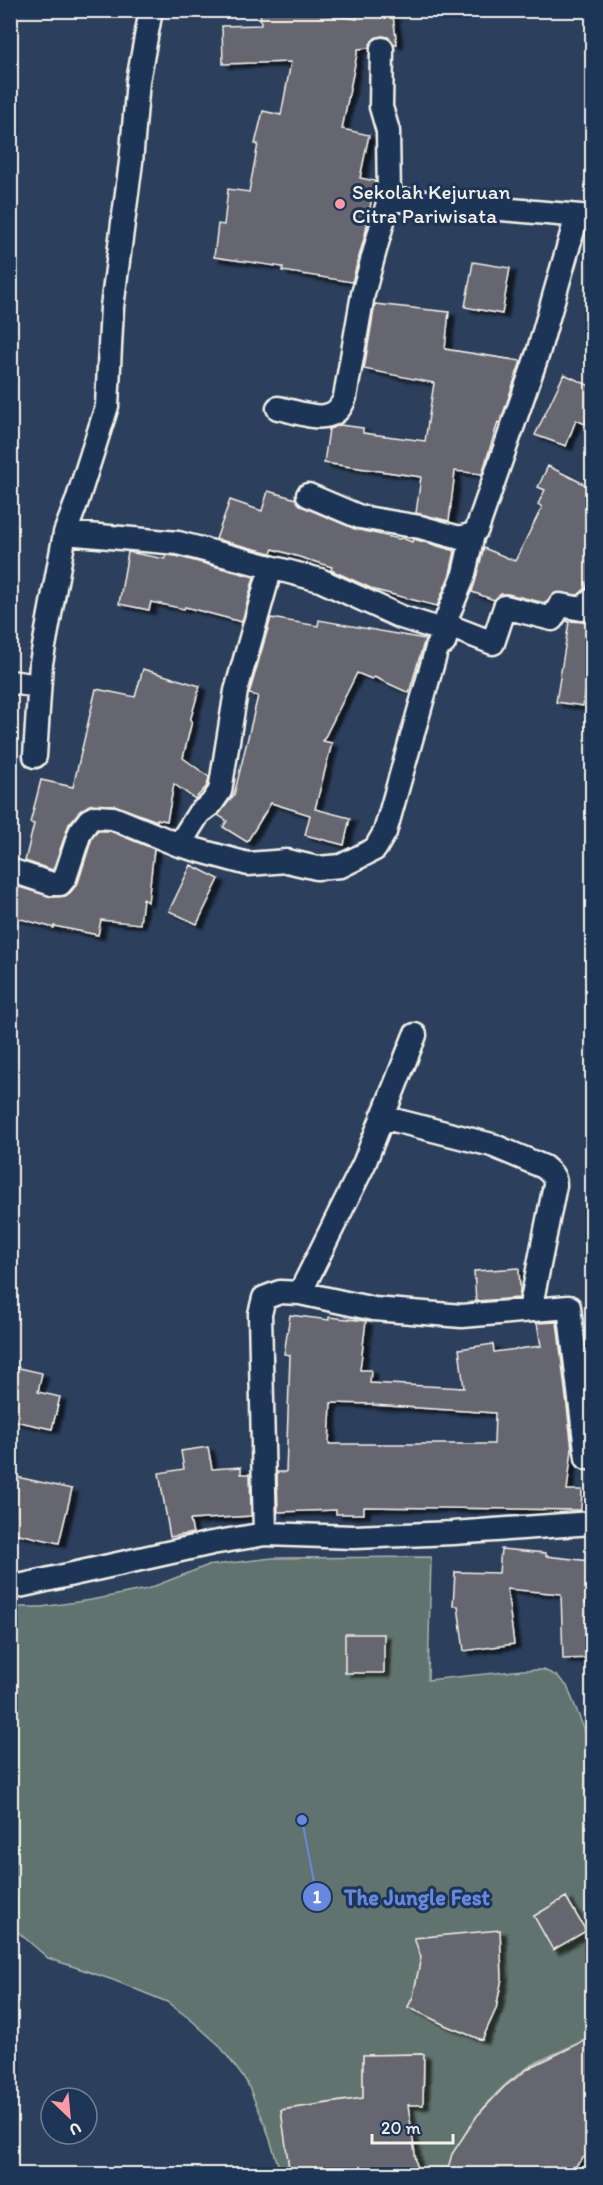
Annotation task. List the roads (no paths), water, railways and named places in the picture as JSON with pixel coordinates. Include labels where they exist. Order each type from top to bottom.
[{"type":"street","points":[[35,756],[41,663],[65,533],[107,406],[112,307],[131,162],[138,81],[151,10]]},
{"type":"street","points":[[278,408],[325,418],[342,408],[363,294],[389,199],[388,131],[381,107],[382,49]]},
{"type":"street","points":[[10,870],[52,884],[60,884],[65,878],[80,832],[89,820],[96,817],[113,818],[180,845],[248,864],[287,861],[327,868],[341,866],[375,849],[385,832],[442,630],[463,578],[473,534],[477,529],[585,217],[389,199]]},
{"type":"street","points":[[308,495],[360,517],[420,527],[460,538],[473,534]]},
{"type":"street","points":[[65,533],[178,543],[320,580],[401,617],[442,630]]},
{"type":"street","points":[[180,845],[199,813],[211,804],[220,791],[236,691],[271,567]]},
{"type":"street","points":[[417,722],[435,676],[449,626],[493,643],[505,607],[552,619],[560,605],[582,609],[592,600]]},
{"type":"street","points":[[10,682],[39,686]]},
{"type":"street","points":[[300,1293],[364,1164],[415,1035]]},
{"type":"street","points":[[382,1117],[492,1145],[551,1172],[555,1185],[530,1310]]},
{"type":"street","points":[[265,1534],[260,1314],[264,1298],[271,1294],[300,1293],[374,1309],[462,1316],[569,1306],[587,1458]]},
{"type":"street","points":[[10,1587],[230,1539],[265,1534],[354,1538],[592,1523]]},
{"type":"place","name":"Sekolah Kejuruan Citra Pariwisata","points":[[340,204]]},
{"type":"place","name":"The Jungle Fest","points":[[302,1820]]}]
